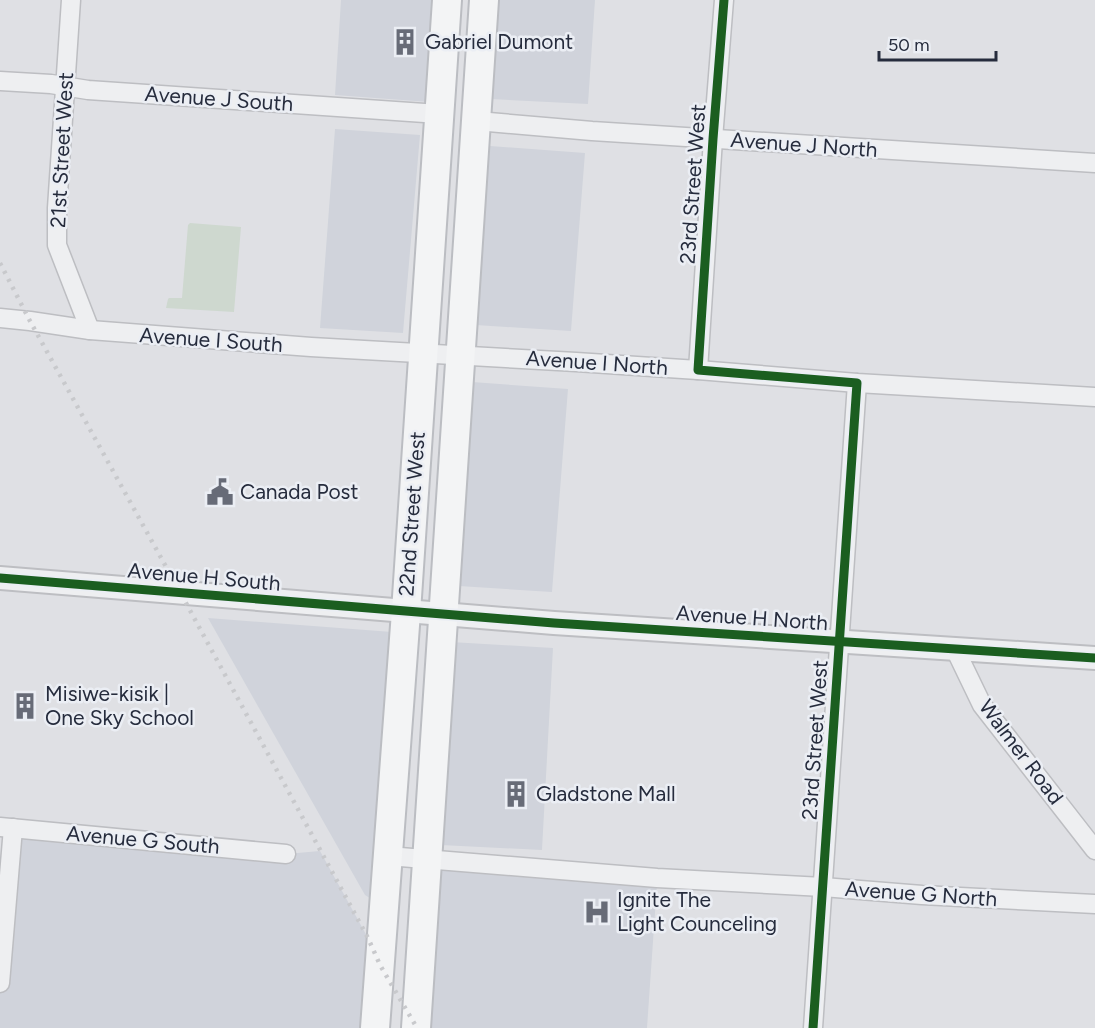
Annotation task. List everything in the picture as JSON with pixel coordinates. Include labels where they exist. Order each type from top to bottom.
[{"type":"main road","name":"22nd Street West","points":[[375,1028],[406,612],[447,0]]},
{"type":"main road","name":"22nd Street West","points":[[416,1028],[484,0]]},
{"type":"street","name":"21st Street West","points":[[71,0],[57,208],[57,245],[90,330]]},
{"type":"street","name":"23rd Street West","points":[[698,370],[724,0]]},
{"type":"street","name":"Avenue J South","points":[[0,81],[51,84],[88,90],[439,114]]},
{"type":"street","name":"Avenue J North","points":[[477,121],[592,131],[1095,163]]},
{"type":"street","name":"Avenue I South","points":[[0,318],[90,330],[311,347],[423,352]]},
{"type":"street","name":"Avenue I North","points":[[423,352],[857,383],[1095,397]]},
{"type":"street","name":"23rd Street West","points":[[813,1028],[857,383]]},
{"type":"street","name":"Avenue H South","points":[[0,578],[406,612]]},
{"type":"street","name":"Avenue H North","points":[[406,612],[1095,658]]},
{"type":"street","name":"Walmer Road","points":[[954,649],[982,705],[1095,850]]},
{"type":"street","name":"Avenue G South","points":[[6,827],[286,854]]},
{"type":"street","points":[[0,983],[6,827]]},
{"type":"street","name":"Avenue G North","points":[[388,856],[657,878],[1095,904]]},
{"type":"shaded area","points":[[341,0],[431,0],[429,102],[335,95]]},
{"type":"shaded area","points":[[498,0],[595,0],[588,104],[491,99]]},
{"type":"shaded area","points":[[335,129],[420,135],[403,333],[320,328]]},
{"type":"shaded area","points":[[490,146],[585,153],[571,331],[476,325]]},
{"type":"shaded area","points":[[190,223],[241,227],[234,312],[166,308],[169,298],[182,298]]},
{"type":"shaded area","points":[[472,382],[568,389],[552,592],[459,586]]},
{"type":"shaded area","points":[[208,618],[392,632],[373,900],[365,895]]},
{"type":"shaded area","points":[[451,642],[553,648],[542,850],[441,845]]},
{"type":"shaded area","points":[[13,828],[286,854],[320,851],[368,938],[375,1028],[0,1028],[0,983]]},
{"type":"shaded area","points":[[439,870],[657,884],[647,1028],[428,1028]]},
{"type":"railway","points":[[0,263],[368,938],[380,965],[417,1028]]},
{"type":"cycle path","points":[[724,0],[698,370],[857,383],[813,1028]]},
{"type":"cycle path","points":[[0,578],[554,623],[1095,658]]},
{"type":"place","name":"Gabriel Dumont","points":[[405,42]]},
{"type":"place","name":"Canada Post","points":[[220,492]]},
{"type":"place","name":"Misiwe-kisik | One Sky School","points":[[25,706]]},
{"type":"place","name":"Gladstone Mall","points":[[516,794]]},
{"type":"place","name":"Ignite The Light Counceling","points":[[597,912]]}]
